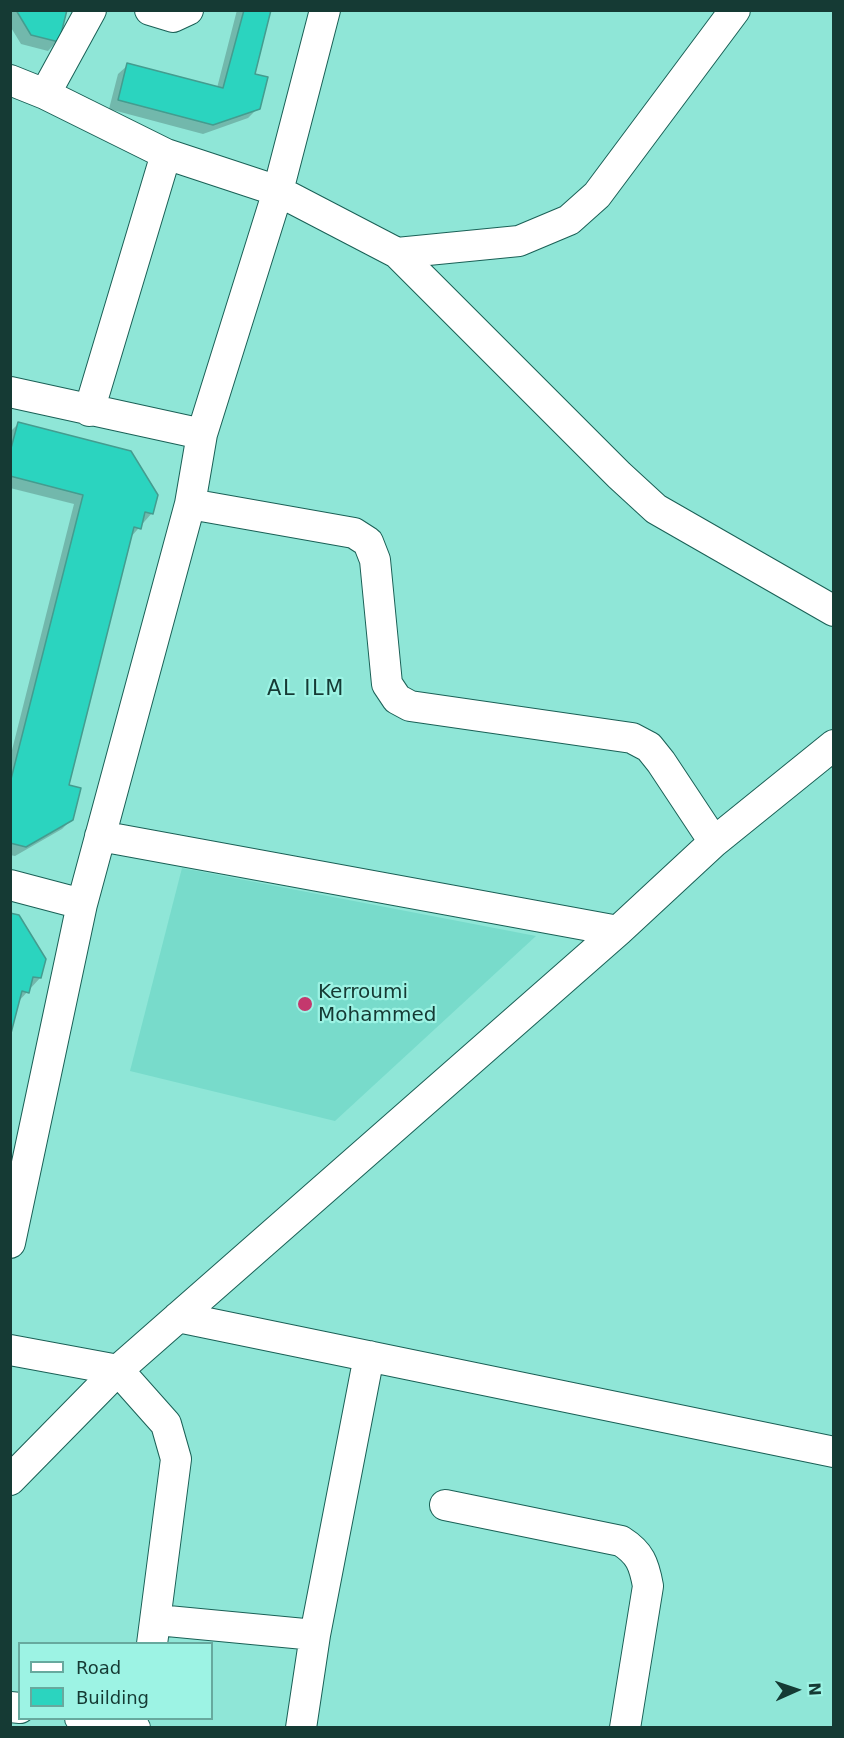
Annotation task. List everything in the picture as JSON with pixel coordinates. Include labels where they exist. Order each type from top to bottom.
[{"type":"street","points":[[45,94],[91,10]]},
{"type":"street","points":[[150,10],[173,17],[188,10]]},
{"type":"street","points":[[10,1243],[82,904],[190,504],[202,434],[278,191],[325,10]]},
{"type":"street","points":[[397,253],[519,241],[569,220],[597,195],[735,10]]},
{"type":"street","points":[[10,80],[45,94],[166,154],[278,191],[397,253],[619,475],[656,509],[834,611]]},
{"type":"street","points":[[89,411],[166,154]]},
{"type":"street","points":[[10,392],[202,434]]},
{"type":"street","points":[[190,504],[354,533],[368,542],[375,560],[387,684],[397,699],[410,706],[632,738],[649,747],[661,762],[714,842]]},
{"type":"street","points":[[10,1480],[118,1370],[618,931],[714,842],[834,745]]},
{"type":"street","points":[[100,836],[618,931]]},
{"type":"street","points":[[10,885],[82,904]]},
{"type":"street","points":[[178,1317],[834,1452]]},
{"type":"street","points":[[10,1350],[118,1370],[166,1424],[176,1460],[155,1632],[315,1635]]},
{"type":"street","points":[[301,1728],[315,1635],[369,1356]]},
{"type":"street","points":[[445,1505],[621,1541],[636,1550],[644,1564],[648,1586],[625,1728]]},
{"type":"street","points":[[86,1720],[135,1728]]},
{"type":"shaded area","name":"Kerroumi Mohammed","points":[[182,868],[536,936],[335,1121],[130,1071]]},
{"type":"building","points":[[16,10],[67,10],[59,42],[31,35]]},
{"type":"building","points":[[244,10],[271,10],[255,74],[268,77],[260,109],[213,125],[118,100],[127,63],[223,88]]},
{"type":"building","points":[[18,422],[131,451],[158,495],[153,514],[145,512],[141,529],[134,527],[69,785],[81,788],[73,820],[26,847],[10,843],[10,783],[83,495],[10,476],[10,452]]},
{"type":"building","points":[[10,913],[19,915],[46,959],[41,978],[33,977],[29,993],[22,991],[10,1037]]},
{"type":"place","name":"Kerroumi Mohammed","points":[[305,1004]]},
{"type":"district","name":"AL ILM","points":[[306,690]]}]
